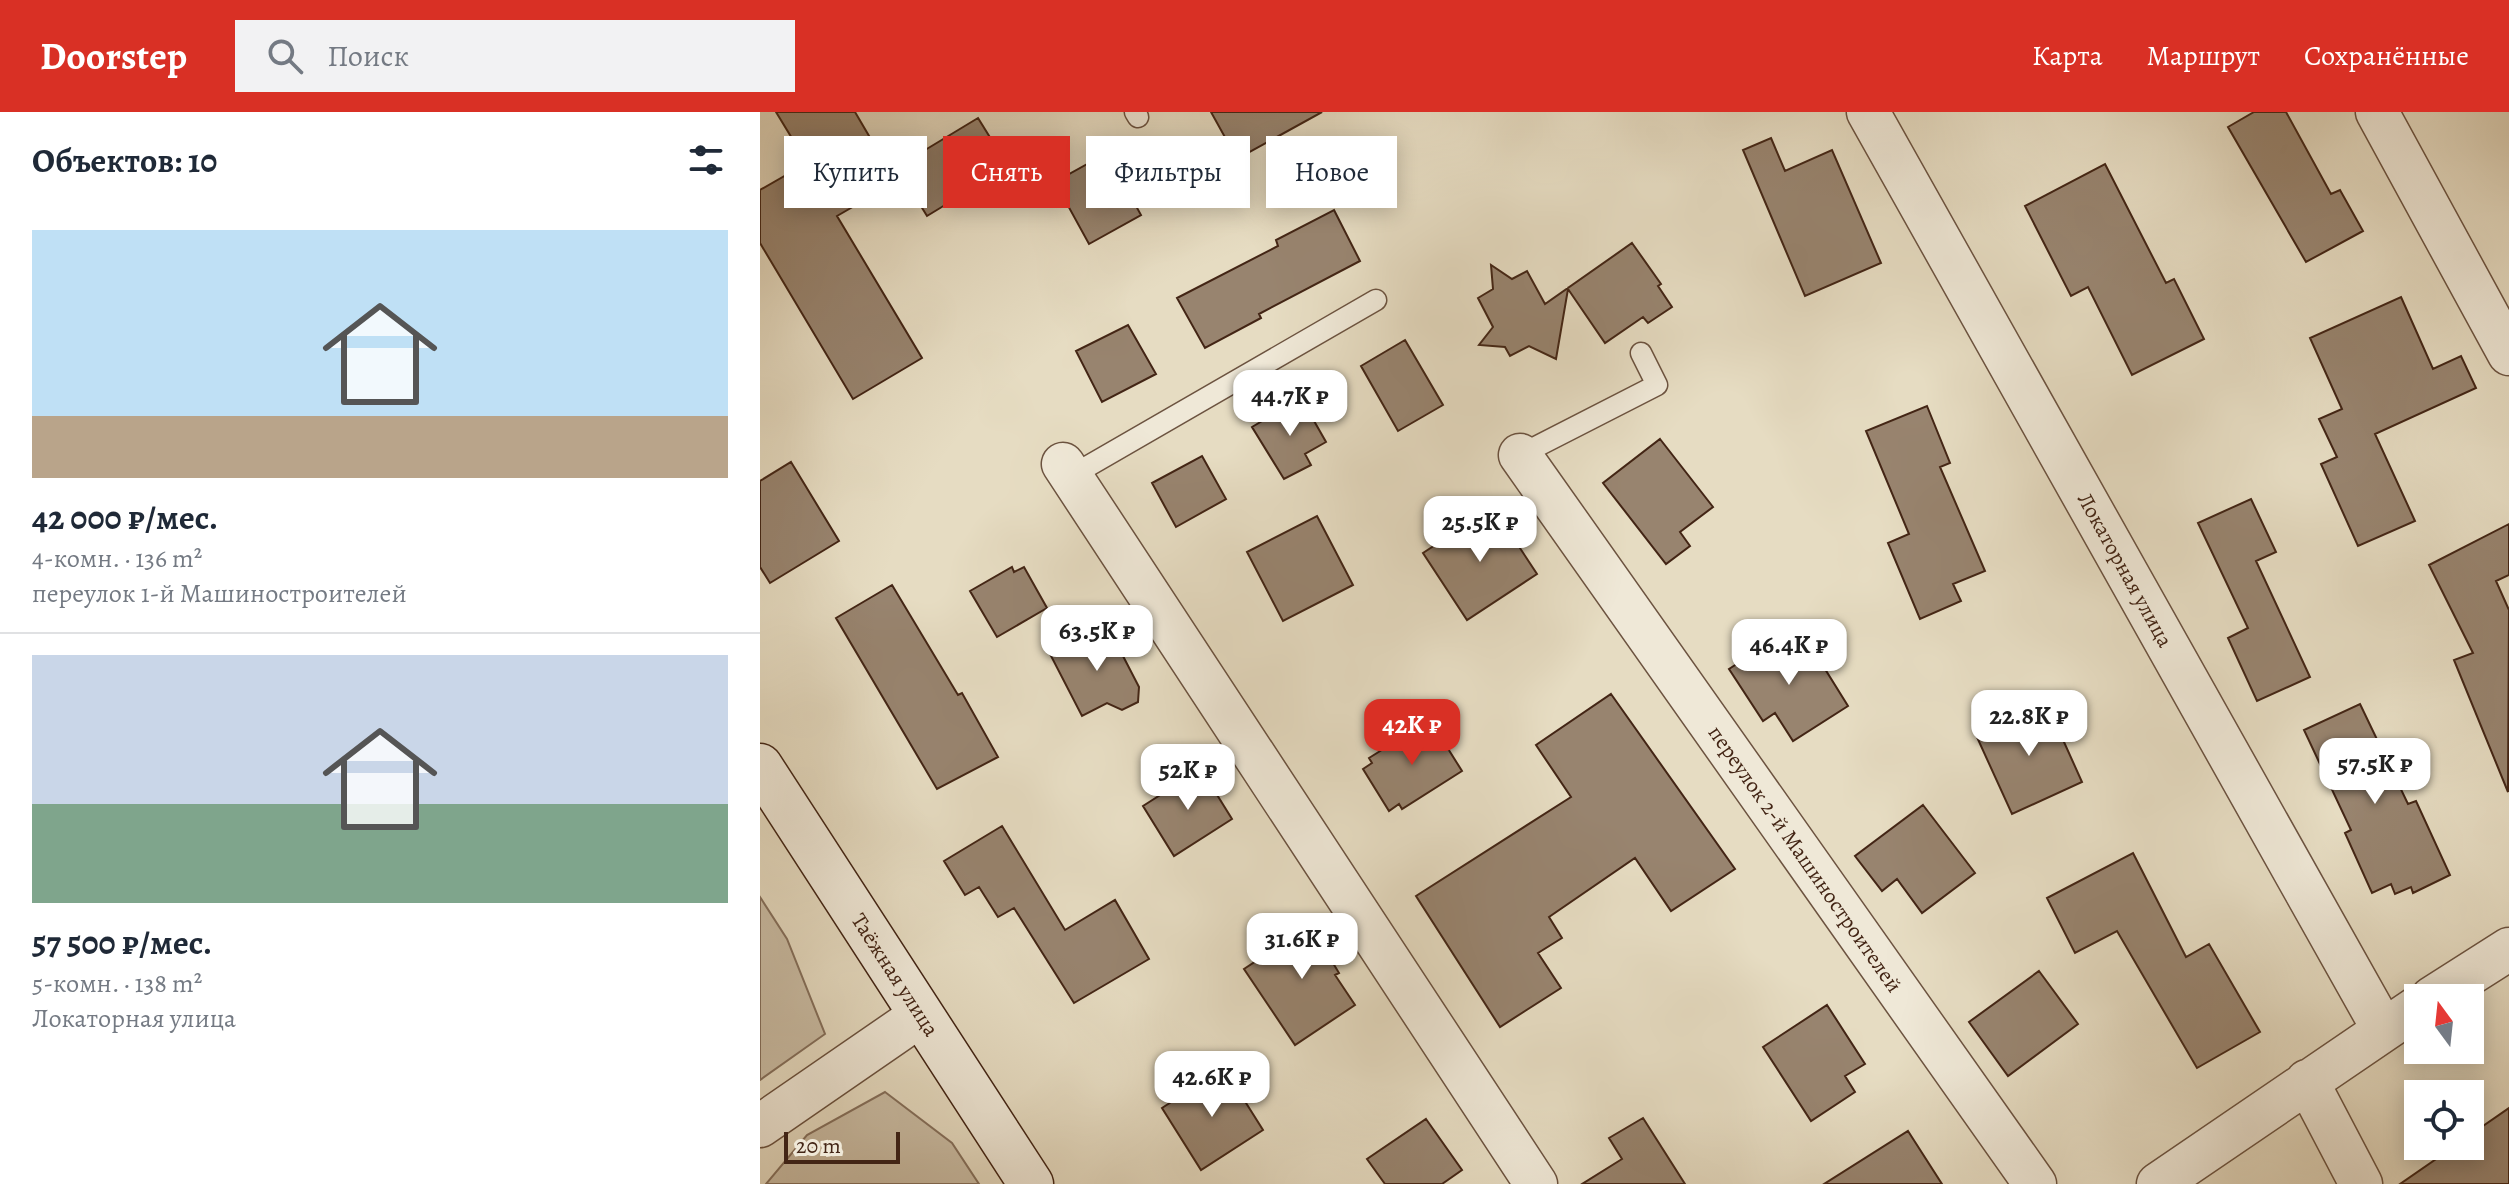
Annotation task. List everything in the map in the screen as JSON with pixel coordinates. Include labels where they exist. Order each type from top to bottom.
[{"type":"street","name":"Локаторная улица","points":[[1868,112],[2383,1029]]},
{"type":"street","points":[[2377,112],[2509,354]]},
{"type":"street","name":"переулок 2-й Машиностроителей","points":[[1520,455],[2035,1184]]},
{"type":"street","points":[[1067,470],[1536,1184]]},
{"type":"street","name":"Таёжная улица","points":[[760,766],[1031,1184]]},
{"type":"street","points":[[2454,984],[2509,949]]},
{"type":"street","points":[[760,1126],[921,1015]]},
{"type":"street","points":[[2158,1184],[2404,1016]]},
{"type":"street","points":[[2307,1081],[2361,1184]]},
{"type":"lane","points":[[1067,470],[1376,300]]},
{"type":"lane","points":[[1520,455],[1657,385],[1641,353]]},
{"type":"shaded area","points":[[760,897],[787,939],[825,1034],[760,1080]]},
{"type":"shaded area","points":[[885,1092],[952,1143],[979,1184],[766,1184],[807,1135]]},
{"type":"building","points":[[776,112],[855,112],[869,136],[791,136]]},
{"type":"building","points":[[1211,112],[1322,112],[1279,136],[1266,136],[1266,143],[1250,152],[1250,136],[1224,136]]},
{"type":"building","points":[[2254,112],[2286,112],[2331,194],[2340,190],[2363,231],[2306,262],[2228,127]]},
{"type":"building","points":[[978,118],[989,136],[948,136]]},
{"type":"building","points":[[1771,138],[1785,171],[1832,150],[1881,263],[1805,296],[1743,150]]},
{"type":"building","points":[[943,139],[943,206],[927,216],[922,208],[927,208],[927,149]]},
{"type":"building","points":[[2105,164],[2166,283],[2174,279],[2204,339],[2132,375],[2088,287],[2071,296],[2025,206]]},
{"type":"building","points":[[1086,165],[1086,208],[1137,208],[1141,215],[1089,244],[1069,208],[1070,174]]},
{"type":"building","points":[[784,176],[784,208],[851,208],[837,216],[922,358],[853,399],[760,243],[760,190]]},
{"type":"building","points":[[1334,210],[1360,261],[1259,314],[1261,318],[1205,348],[1177,298],[1278,246],[1276,240]]},
{"type":"building","points":[[1632,243],[1661,284],[1658,286],[1672,307],[1648,323],[1643,317],[1605,343],[1568,289],[1556,359],[1529,346],[1510,356],[1505,347],[1479,345],[1493,327],[1478,298],[1493,289],[1491,265],[1512,279],[1527,271],[1545,304]]},
{"type":"building","points":[[2401,297],[2433,369],[2461,356],[2476,388],[2375,434],[2415,521],[2358,546],[2321,464],[2337,457],[2319,419],[2342,409],[2310,338]]},
{"type":"building","points":[[1128,325],[1156,374],[1102,402],[1076,351]]},
{"type":"building","points":[[1405,340],[1443,405],[1398,431],[1361,366]]},
{"type":"building","points":[[1301,398],[1326,442],[1305,454],[1311,465],[1284,479],[1252,427]]},
{"type":"building","points":[[1927,406],[1950,463],[1940,467],[1985,571],[1953,584],[1961,601],[1920,619],[1888,543],[1909,534],[1866,431]]},
{"type":"building","points":[[1660,439],[1713,507],[1680,532],[1690,546],[1666,564],[1603,483]]},
{"type":"building","points":[[1202,456],[1226,499],[1176,527],[1152,483]]},
{"type":"building","points":[[791,462],[839,541],[770,583],[760,567],[760,481]]},
{"type":"building","points":[[2251,499],[2276,552],[2256,561],[2310,677],[2257,701],[2228,638],[2248,628],[2198,523]]},
{"type":"building","points":[[1493,507],[1537,574],[1467,620],[1423,553]]},
{"type":"building","points":[[1317,516],[1353,585],[1283,621],[1247,552]]},
{"type":"building","points":[[2509,524],[2509,575],[2496,581],[2509,610],[2508,792],[2454,660],[2473,653],[2429,565]]},
{"type":"building","points":[[1012,567],[1014,572],[1024,567],[1047,608],[997,637],[970,591]]},
{"type":"building","points":[[892,585],[958,695],[962,693],[998,757],[937,789],[836,618]]},
{"type":"building","points":[[1107,625],[1139,687],[1138,702],[1122,710],[1107,703],[1082,716],[1050,654]]},
{"type":"building","points":[[1783,634],[1801,662],[1815,653],[1848,706],[1793,741],[1775,713],[1763,721],[1729,669]]},
{"type":"building","points":[[1611,694],[1735,869],[1671,911],[1635,858],[1549,917],[1562,938],[1538,953],[1561,988],[1500,1027],[1416,896],[1571,797],[1536,745]]},
{"type":"building","points":[[2046,702],[2082,782],[2012,814],[1976,735]]},
{"type":"building","points":[[2360,704],[2408,804],[2416,801],[2450,875],[2413,893],[2411,887],[2395,894],[2391,884],[2372,893],[2345,833],[2351,830],[2304,730]]},
{"type":"building","points":[[1430,720],[1462,771],[1402,809],[1399,804],[1389,811],[1363,769],[1372,763],[1369,758]]},
{"type":"building","points":[[1201,769],[1232,819],[1174,856],[1143,806]]},
{"type":"building","points":[[1923,805],[1975,873],[1922,913],[1897,879],[1882,891],[1855,856]]},
{"type":"building","points":[[1002,826],[1065,930],[1115,900],[1149,959],[1074,1003],[1014,908],[998,917],[979,887],[965,895],[944,861]]},
{"type":"building","points":[[2133,853],[2186,957],[2209,944],[2260,1032],[2197,1068],[2117,931],[2075,953],[2047,898]]},
{"type":"building","points":[[1324,916],[1342,943],[1327,953],[1339,973],[1335,975],[1355,1005],[1295,1045],[1244,969]]},
{"type":"building","points":[[2039,971],[2078,1024],[2008,1076],[1969,1022]]},
{"type":"building","points":[[1827,1005],[1865,1064],[1845,1076],[1855,1092],[1811,1121],[1763,1047]]},
{"type":"building","points":[[1224,1068],[1263,1130],[1201,1170],[1162,1108]]},
{"type":"building","points":[[2509,1108],[2509,1184],[2400,1184],[2435,1160],[2484,1160],[2484,1125]]},
{"type":"building","points":[[1643,1118],[1685,1184],[1582,1184],[1622,1159],[1609,1138]]},
{"type":"building","points":[[1426,1119],[1462,1170],[1442,1184],[1385,1184],[1367,1159]]},
{"type":"building","points":[[1908,1131],[1942,1184],[1824,1184]]}]
